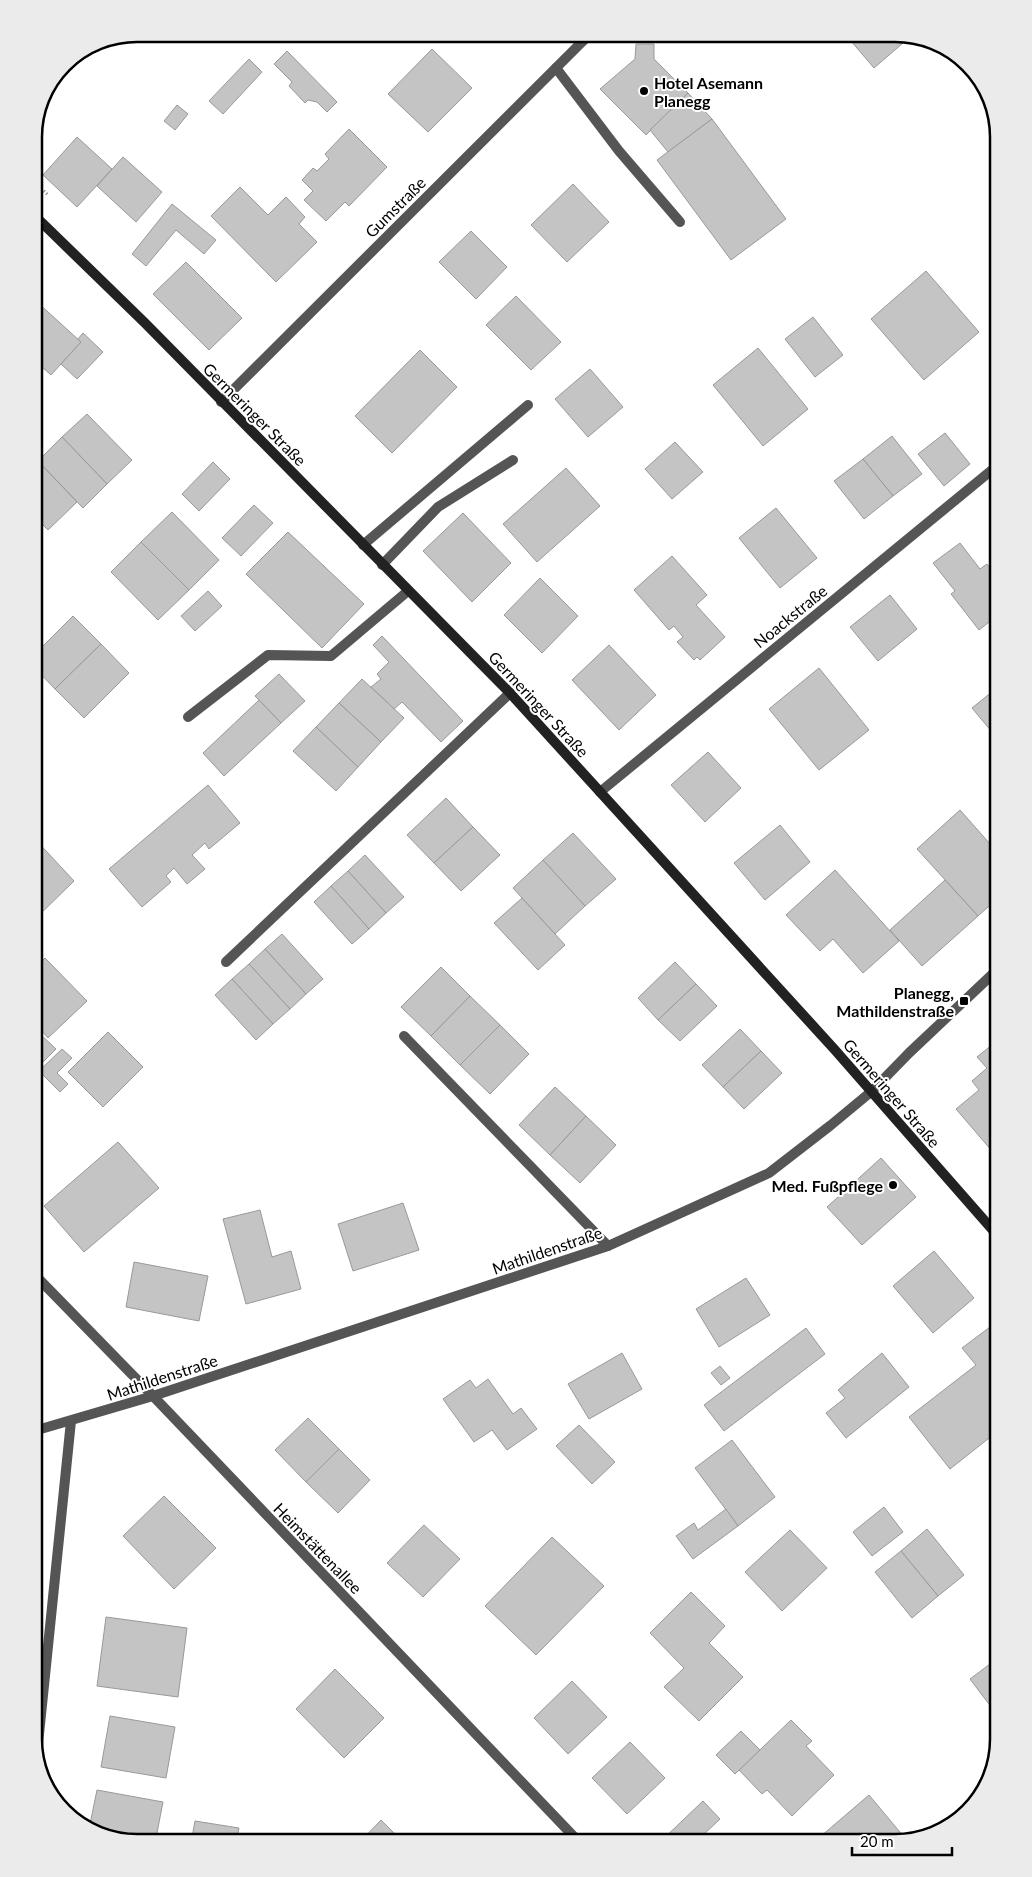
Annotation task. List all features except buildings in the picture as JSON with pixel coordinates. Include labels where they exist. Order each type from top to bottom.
[{"type":"main road","name":"Germeringer Straße","points":[[43,224],[145,323],[510,693],[872,1091],[990,1227]]},
{"type":"street","name":"Gumstraße","points":[[221,402],[581,43]]},
{"type":"street","points":[[556,68],[618,151],[680,222]]},
{"type":"street","points":[[362,545],[528,405]]},
{"type":"street","points":[[382,565],[438,507],[513,460]]},
{"type":"street","name":"Noackstraße","points":[[600,792],[990,471]]},
{"type":"street","points":[[188,717],[268,655],[332,656],[408,591]]},
{"type":"street","points":[[226,962],[510,693]]},
{"type":"street","name":"Mathildenstraße","points":[[42,1429],[153,1396],[608,1246],[769,1173],[872,1091],[990,977]]},
{"type":"street","points":[[404,1036],[608,1246]]},
{"type":"street","name":"Heimstättenallee","points":[[42,1282],[571,1834]]},
{"type":"street","points":[[42,1705],[71,1420]]},
{"type":"place","name":"Hotel Asemann Planegg","points":[[644,91]]},
{"type":"place","name":"Planegg, Mathildenstraße","points":[[964,1001]]},
{"type":"place","name":"Med. Fußpflege","points":[[893,1185]]}]
